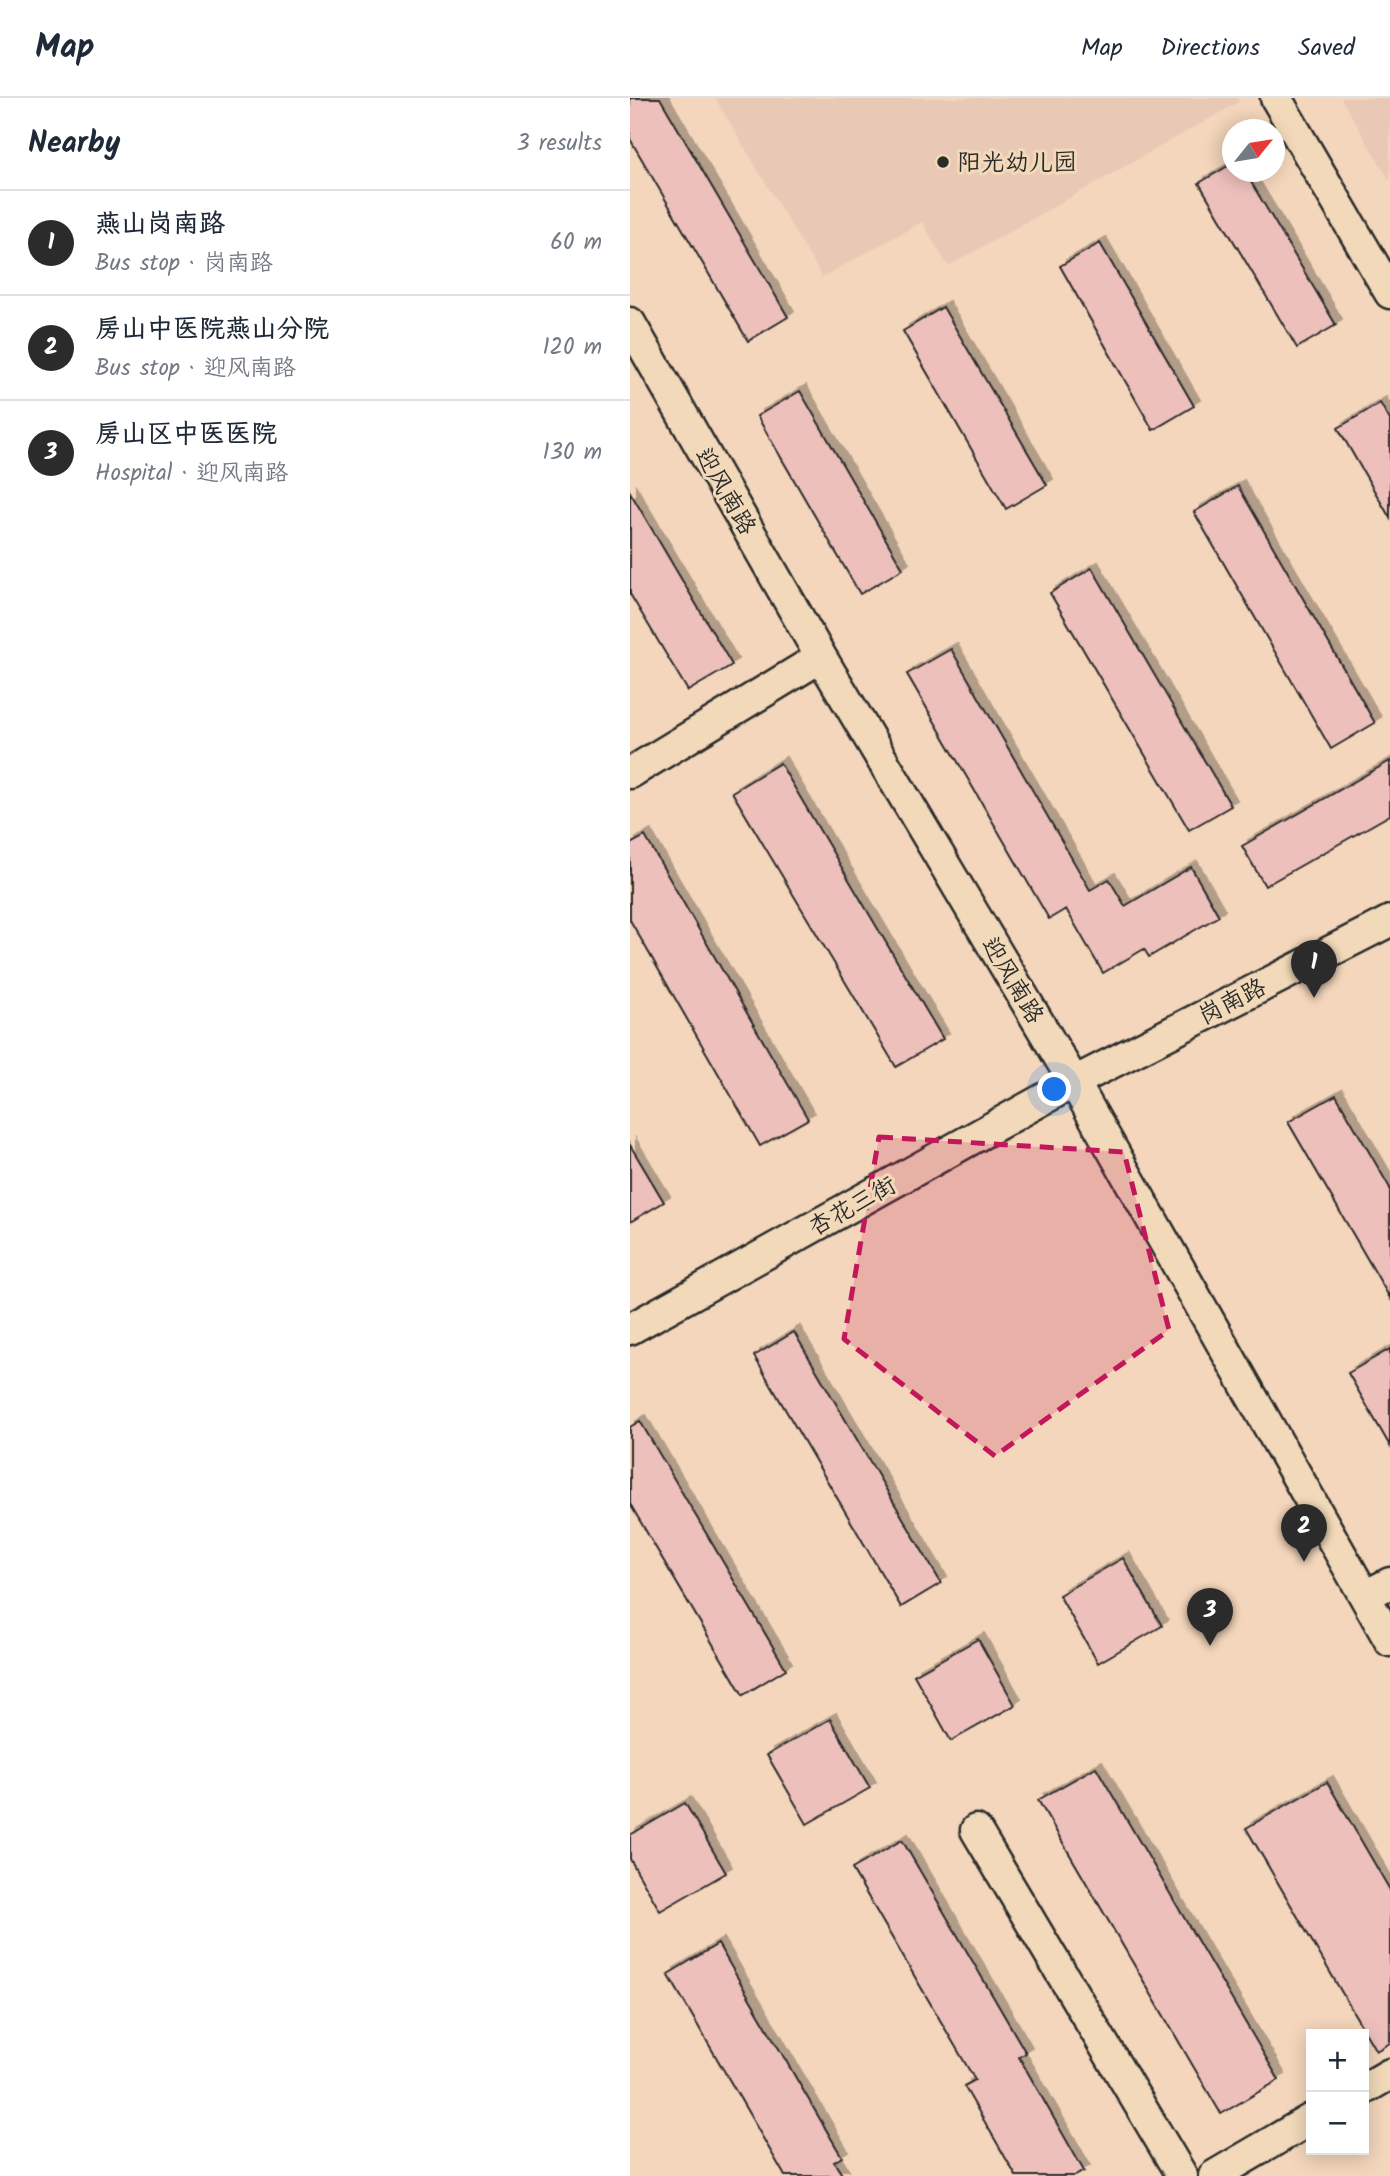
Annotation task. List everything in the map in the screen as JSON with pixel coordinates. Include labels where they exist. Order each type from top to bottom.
[{"type":"street","points":[[1276,98],[1390,293]]},
{"type":"street","name":"迎风南路","points":[[630,323],[821,657],[1378,1590],[1390,1641]]},
{"type":"street","points":[[630,774],[821,657]]},
{"type":"street","name":"岗南路","points":[[1074,1082],[1390,921]]},
{"type":"street","name":"杏花三街","points":[[630,1329],[1074,1082]]},
{"type":"street","points":[[976,1830],[1182,2176]]},
{"type":"street","points":[[1369,2086],[1390,2074]]},
{"type":"street","points":[[1214,2176],[1306,2122]]},
{"type":"highlighted area","points":[[879,1137],[1124,1152],[1169,1330],[995,1456],[844,1339]]},
{"type":"shaded area","name":"阳光幼儿园","points":[[715,98],[1237,98],[1239,102],[948,266],[922,222],[822,277]]},
{"type":"shaded area","points":[[1341,98],[1390,98],[1390,181]]},
{"type":"building","points":[[630,98],[660,98],[788,317],[748,341],[630,139]]},
{"type":"building","points":[[1222,169],[1222,182],[1251,182],[1336,325],[1297,348],[1199,183]]},
{"type":"building","points":[[1100,243],[1194,406],[1153,430],[1060,266]]},
{"type":"building","points":[[943,307],[1047,485],[1006,509],[903,331]]},
{"type":"building","points":[[800,391],[903,569],[860,594],[757,416]]},
{"type":"building","points":[[1380,403],[1390,420],[1390,518],[1338,428]]},
{"type":"building","points":[[1238,486],[1375,723],[1331,749],[1194,512]]},
{"type":"building","points":[[630,492],[732,665],[688,691],[630,594]]},
{"type":"building","points":[[1092,568],[1231,806],[1189,830],[1050,593]]},
{"type":"building","points":[[951,649],[1090,890],[1109,879],[1125,906],[1191,867],[1219,916],[1149,957],[1144,949],[1103,973],[1066,909],[1049,919],[907,674]]},
{"type":"building","points":[[1390,761],[1390,815],[1265,886],[1242,846]]},
{"type":"building","points":[[780,763],[943,1039],[896,1067],[732,792]]},
{"type":"building","points":[[645,836],[808,1119],[760,1146],[630,920],[630,844]]},
{"type":"building","points":[[1336,1095],[1390,1188],[1390,1298],[1288,1122]]},
{"type":"building","points":[[630,1145],[664,1202],[630,1222]]},
{"type":"building","points":[[794,1332],[941,1583],[901,1607],[754,1356]]},
{"type":"building","points":[[1390,1349],[1390,1446],[1348,1373]]},
{"type":"building","points":[[640,1421],[786,1669],[743,1695],[630,1504],[630,1427]]},
{"type":"building","points":[[1123,1558],[1162,1626],[1098,1663],[1059,1595]]},
{"type":"building","points":[[978,1639],[1015,1705],[951,1741],[914,1675]]},
{"type":"building","points":[[830,1719],[870,1788],[807,1824],[767,1755]]},
{"type":"building","points":[[1096,1767],[1279,2080],[1221,2114],[1038,1800]]},
{"type":"building","points":[[1327,1782],[1390,1890],[1390,2043],[1376,2051],[1369,2039],[1369,2029],[1363,2029],[1246,1828]]},
{"type":"building","points":[[685,1803],[726,1873],[660,1911],[630,1859],[630,1835]]},
{"type":"building","points":[[902,1840],[1026,2053],[1019,2057],[1084,2171],[1075,2176],[1016,2176],[964,2086],[975,2080],[852,1869]]},
{"type":"building","points":[[718,1944],[842,2157],[834,2162],[843,2176],[785,2176],[668,1974]]},
{"type":"place","name":"阳光幼儿园","points":[[943,162]]},
{"type":"place","name":"燕山岗南路","points":[[1314,998]]},
{"type":"place","name":"房山中医院燕山分院","points":[[1304,1562]]},
{"type":"place","name":"房山区中医医院","points":[[1210,1646]]}]
